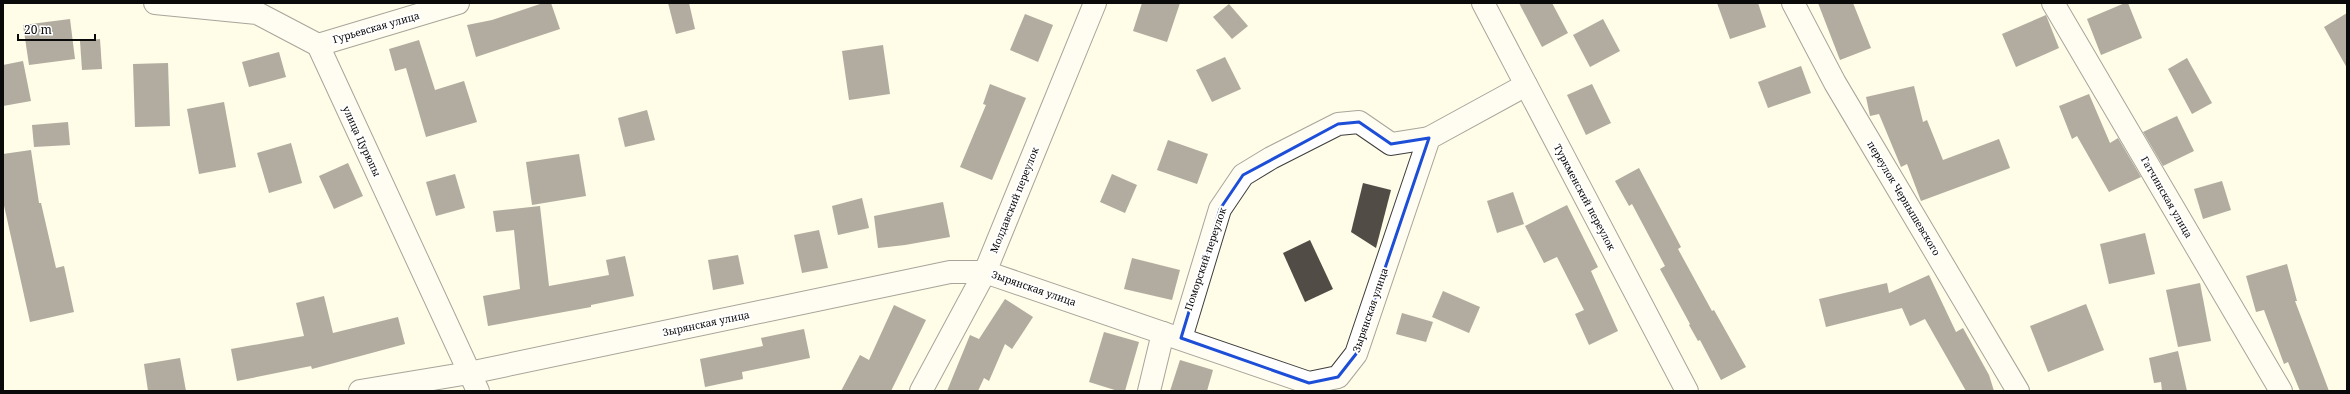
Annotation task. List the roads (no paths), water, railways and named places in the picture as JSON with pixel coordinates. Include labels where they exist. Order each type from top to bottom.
[{"type":"street","points":[[155,3],[257,13],[318,44]]},
{"type":"street","name":"Гурьевская улица","points":[[318,44],[458,3]]},
{"type":"street","name":"Молдавский переулок","points":[[921,391],[985,272],[1095,3]]},
{"type":"street","name":"Туркменский переулок","points":[[1483,3],[1687,391]]},
{"type":"street","name":"переулок Чернышевского","points":[[1793,3],[1835,83],[2018,391]]},
{"type":"street","name":"Гатчинская улица","points":[[2053,3],[2281,391]]},
{"type":"street","name":"улица Цурюпы","points":[[318,44],[474,382]]},
{"type":"street","points":[[1429,138],[1526,85]]},
{"type":"street","name":"Поморский переулок","points":[[1149,391],[1172,336],[1220,209],[1243,175],[1271,158],[1338,124],[1359,122],[1391,144],[1429,138]]},
{"type":"street","name":"Зырянская улица","points":[[360,391],[474,382],[950,272],[985,272],[1309,382],[1340,384],[1356,354],[1429,138]]}]
